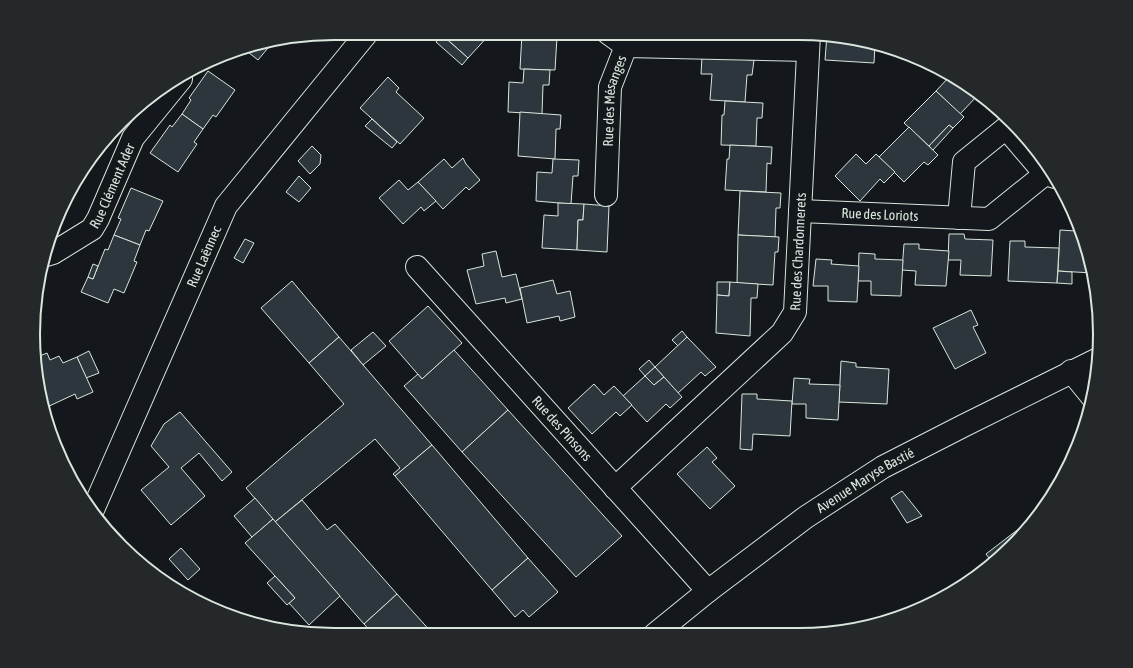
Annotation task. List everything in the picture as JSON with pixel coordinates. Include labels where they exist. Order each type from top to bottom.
[{"type":"street","name":"Rue Laënnec","points":[[95,505],[226,206],[361,40]]},
{"type":"street","points":[[618,40],[626,46]]},
{"type":"street","name":"Rue des Mésanges","points":[[606,195],[610,87],[626,46],[808,42]]},
{"type":"street","name":"Rue des Chardonnerets","points":[[615,488],[782,333],[795,312],[808,42]]},
{"type":"street","name":"Rue Clément Ader","points":[[51,253],[92,229],[98,219],[133,138],[173,88]]},
{"type":"street","name":"Rue des Loriots","points":[[959,218],[964,162],[1006,128],[1036,160]]},
{"type":"street","name":"Rue des Loriots","points":[[800,211],[989,219],[1048,178]]},
{"type":"street","name":"Rue des Pinsons","points":[[417,266],[708,591]]},
{"type":"street","name":"Avenue Maryse Bastié","points":[[662,628],[708,591],[806,517],[883,467],[1091,362]]},
{"type":"street","points":[[1071,371],[1087,391]]},
{"type":"building","points":[[438,40],[448,40],[468,58],[462,65],[436,42]]},
{"type":"building","points":[[448,40],[485,40],[468,58]]},
{"type":"building","points":[[522,40],[557,40],[555,70],[520,69]]},
{"type":"building","points":[[826,42],[875,50],[874,63],[825,60]]},
{"type":"building","points":[[268,48],[258,60],[249,53]]},
{"type":"building","points":[[702,57],[754,60],[752,75],[747,75],[745,102],[710,100],[712,74],[701,74]]},
{"type":"building","points":[[524,69],[550,70],[549,85],[543,85],[542,114],[508,112],[509,82],[523,83]]},
{"type":"building","points":[[208,71],[235,90],[216,117],[213,115],[203,129],[182,114],[191,100],[189,98]]},
{"type":"building","points":[[388,77],[399,88],[396,92],[424,118],[400,144],[360,108]]},
{"type":"building","points":[[947,80],[975,99],[960,114],[936,91]]},
{"type":"building","points":[[936,91],[964,117],[953,128],[949,125],[929,146],[904,123]]},
{"type":"building","points":[[725,101],[763,103],[762,118],[757,118],[756,146],[721,145],[722,115],[724,115]]},
{"type":"building","points":[[520,112],[561,115],[560,129],[556,129],[555,159],[518,156]]},
{"type":"building","points":[[182,114],[203,129],[194,142],[197,144],[178,172],[150,153],[170,125],[172,127]]},
{"type":"building","points":[[372,119],[397,142],[392,148],[365,126]]},
{"type":"building","points":[[949,125],[953,128],[933,150],[929,146]]},
{"type":"building","points":[[909,127],[938,155],[928,165],[924,162],[904,182],[879,157]]},
{"type":"building","points":[[730,145],[772,147],[771,164],[767,163],[766,192],[725,190],[727,159],[729,159]]},
{"type":"building","points":[[312,146],[321,155],[320,164],[310,174],[298,161]]},
{"type":"building","points":[[856,154],[866,164],[876,154],[895,172],[884,183],[880,179],[860,201],[835,176]]},
{"type":"building","points":[[463,158],[466,164],[480,180],[469,190],[466,187],[443,209],[418,182],[444,159],[452,168]]},
{"type":"building","points":[[553,159],[579,160],[578,176],[573,176],[571,204],[536,201],[537,172],[552,173]]},
{"type":"building","points":[[299,176],[311,188],[299,202],[286,192]]},
{"type":"building","points":[[399,180],[408,190],[418,182],[436,201],[424,211],[421,207],[403,224],[379,198]]},
{"type":"building","points":[[131,188],[163,201],[149,231],[146,230],[140,245],[114,235],[121,219],[118,218]]},
{"type":"building","points":[[740,191],[781,193],[780,208],[776,208],[775,237],[738,235]]},
{"type":"building","points":[[558,203],[584,204],[583,220],[578,220],[577,250],[542,248],[544,215],[558,216]]},
{"type":"building","points":[[584,204],[609,206],[607,252],[577,250],[578,220],[583,220]]},
{"type":"building","points":[[1060,230],[1074,231],[1086,273],[1058,271]]},
{"type":"building","points":[[949,234],[964,234],[965,239],[993,240],[991,276],[960,275],[961,260],[948,260]]},
{"type":"building","points":[[114,235],[140,245],[134,261],[137,262],[124,293],[114,289],[108,303],[81,292],[88,277],[93,279],[105,249],[108,250]]},
{"type":"building","points":[[738,235],[779,237],[778,252],[775,252],[773,285],[737,283]]},
{"type":"building","points":[[245,239],[254,243],[243,263],[234,258]]},
{"type":"building","points":[[1010,241],[1025,241],[1025,247],[1059,248],[1057,283],[1008,281]]},
{"type":"building","points":[[904,244],[919,244],[919,249],[949,251],[946,286],[915,285],[916,271],[902,270]]},
{"type":"building","points":[[496,251],[502,277],[516,274],[522,299],[506,303],[505,298],[476,304],[467,270],[484,266],[482,254]]},
{"type":"building","points":[[859,253],[875,254],[875,259],[903,260],[901,296],[871,295],[871,281],[858,281]]},
{"type":"building","points":[[816,259],[832,260],[831,264],[859,266],[857,302],[828,301],[828,286],[813,286]]},
{"type":"building","points":[[93,264],[98,266],[93,279],[88,277]]},
{"type":"building","points":[[1058,271],[1072,272],[1072,284],[1057,283]]},
{"type":"building","points":[[553,280],[557,294],[570,291],[575,317],[560,321],[559,316],[527,323],[520,288]]},
{"type":"building","points":[[292,281],[339,337],[309,363],[261,308]]},
{"type":"building","points":[[717,282],[730,282],[729,296],[717,295]]},
{"type":"building","points":[[730,282],[758,284],[757,298],[751,298],[750,336],[716,333],[717,295],[729,296]]},
{"type":"building","points":[[428,306],[462,343],[422,379],[389,341]]},
{"type":"building","points":[[971,310],[978,325],[973,327],[986,353],[955,369],[933,328]]},
{"type":"building","points":[[682,331],[687,337],[678,346],[672,340]]},
{"type":"building","points":[[373,332],[386,346],[363,365],[351,350]]},
{"type":"building","points":[[339,337],[432,445],[395,476],[393,474],[400,468],[375,439],[275,522],[246,488],[344,404],[309,363]]},
{"type":"building","points":[[687,337],[716,367],[705,376],[701,372],[678,393],[655,367]]},
{"type":"building","points":[[454,350],[508,410],[462,452],[404,386],[418,374],[422,379]]},
{"type":"building","points":[[89,351],[99,373],[86,378],[77,357]]},
{"type":"building","points":[[47,353],[50,360],[59,356],[63,363],[77,357],[93,392],[77,399],[75,394],[49,406],[41,355]]},
{"type":"building","points":[[649,360],[655,367],[645,376],[639,369]]},
{"type":"building","points":[[841,361],[856,363],[856,367],[889,369],[887,404],[839,402]]},
{"type":"building","points":[[655,367],[664,377],[654,385],[645,376]]},
{"type":"building","points":[[645,376],[654,385],[664,377],[682,397],[670,408],[666,404],[647,422],[623,396]]},
{"type":"building","points":[[794,378],[810,379],[809,384],[840,385],[838,420],[806,418],[806,404],[792,404]]},
{"type":"building","points":[[594,384],[604,395],[614,386],[632,405],[620,416],[616,412],[592,434],[568,408]]},
{"type":"building","points":[[742,394],[757,394],[757,399],[792,401],[790,436],[753,434],[752,450],[740,449]]},
{"type":"building","points":[[508,410],[622,536],[576,577],[462,452]]},
{"type":"building","points":[[180,412],[232,472],[222,481],[199,453],[181,468],[205,496],[171,525],[141,490],[169,467],[151,446],[164,424]]},
{"type":"building","points":[[432,445],[528,558],[492,590],[395,476]]},
{"type":"building","points":[[707,447],[717,458],[712,462],[735,486],[710,509],[677,474]]},
{"type":"building","points":[[902,491],[922,516],[907,523],[891,498]]},
{"type":"building","points":[[255,498],[273,519],[252,537],[234,516]]},
{"type":"building","points":[[302,500],[327,530],[335,524],[397,594],[364,624],[275,522]]},
{"type":"building","points":[[273,519],[340,596],[309,625],[289,603],[295,598],[245,543]]},
{"type":"building","points":[[1020,528],[989,558],[986,554]]},
{"type":"building","points":[[181,548],[200,569],[188,580],[169,559]]},
{"type":"building","points":[[528,558],[558,592],[529,617],[523,610],[515,617],[492,590]]},
{"type":"building","points":[[275,576],[295,598],[287,605],[267,583]]},
{"type":"building","points":[[397,594],[428,628],[368,628],[364,624]]}]
